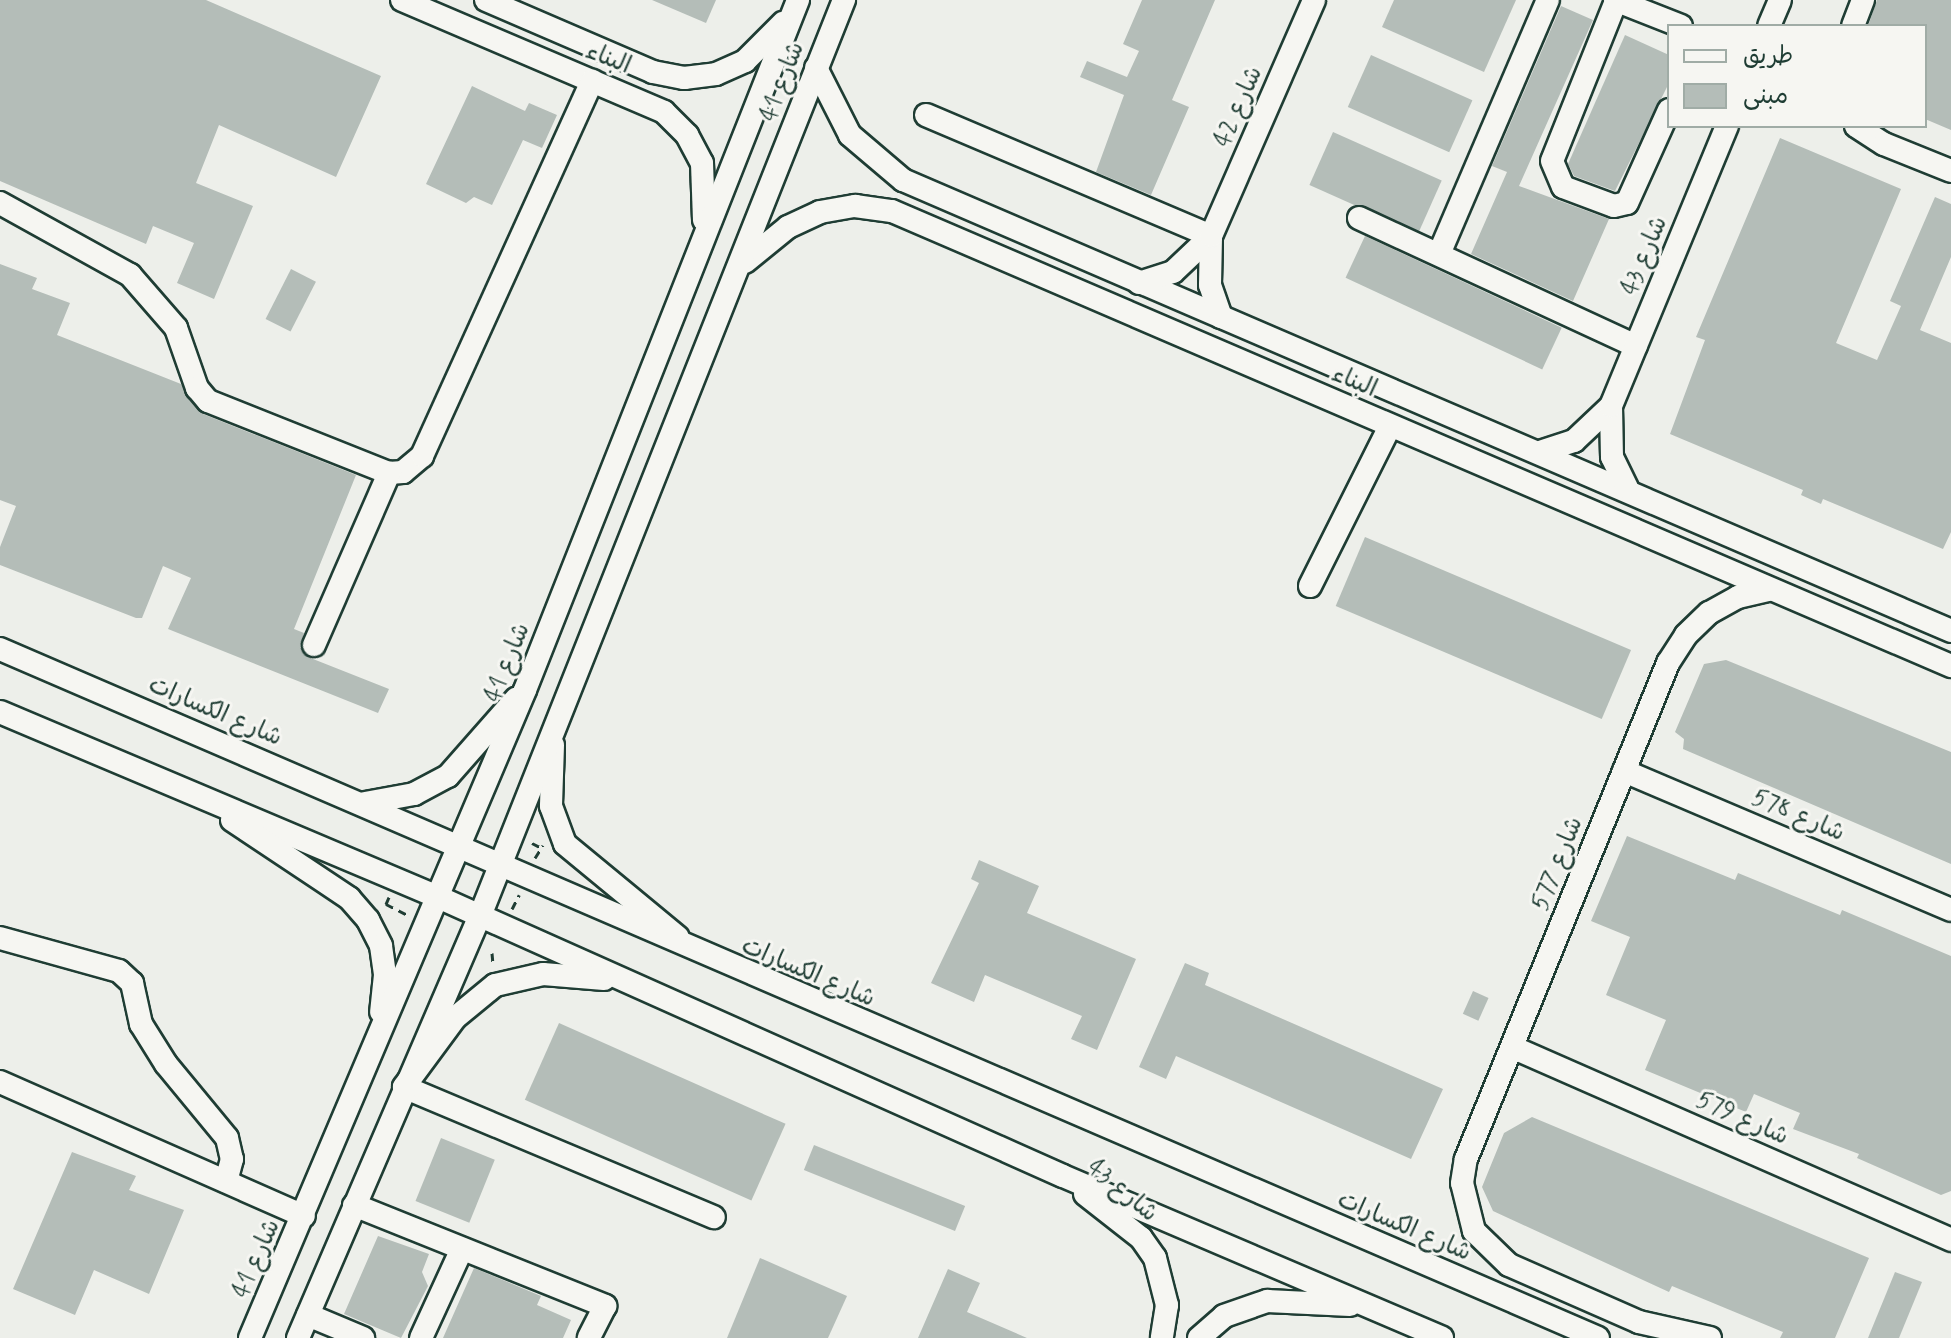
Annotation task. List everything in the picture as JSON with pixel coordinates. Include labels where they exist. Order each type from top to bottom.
[{"type":"street","name":"البناء","points":[[402,0],[650,104],[687,135],[706,179],[703,239]]},
{"type":"street","name":"البناء","points":[[486,0],[653,72],[684,78],[716,74],[745,61],[795,6]]},
{"type":"street","name":"شارع 41","points":[[298,1338],[480,916],[555,720],[741,265],[844,0]]},
{"type":"street","name":"شارع 42","points":[[1221,317],[1210,285],[1211,236],[1314,0]]},
{"type":"street","points":[[1439,254],[1548,0]]},
{"type":"street","points":[[1667,114],[1627,203],[1614,206],[1563,187],[1552,161],[1616,0],[1676,24]]},
{"type":"street","points":[[1770,24],[1780,0]]},
{"type":"street","points":[[1854,24],[1863,0]]},
{"type":"street","name":"شارع 41","points":[[250,1338],[525,690],[795,6]]},
{"type":"street","name":"البناء","points":[[816,68],[850,135],[888,171],[1139,283],[1543,451],[1948,627]]},
{"type":"street","points":[[0,203],[130,275],[176,328],[197,388],[208,401],[389,473],[403,472],[422,456],[592,81]]},
{"type":"street","points":[[926,115],[1211,236]]},
{"type":"street","name":"شارع 43","points":[[1627,488],[1610,449],[1611,406],[1726,128]]},
{"type":"street","points":[[1859,128],[1884,144],[1951,171]]},
{"type":"street","name":"البناء","points":[[741,265],[803,219],[837,208],[872,206],[1951,666]]},
{"type":"street","points":[[1359,218],[1636,346]]},
{"type":"street","name":"شارع 42","points":[[1139,283],[1173,272],[1211,236]]},
{"type":"street","name":"شارع 43","points":[[1543,451],[1574,441],[1611,406]]},
{"type":"street","points":[[1310,586],[1390,426]]},
{"type":"street","points":[[314,645],[389,473]]},
{"type":"street","name":"شارع 577","points":[[1465,1208],[1466,1159],[1668,663],[1686,635],[1728,602],[1769,590]]},
{"type":"street","name":"شارع الكسارات","points":[[0,649],[365,803],[698,954],[1598,1338]]},
{"type":"street","points":[[365,803],[414,794],[448,776],[525,690]]},
{"type":"street","points":[[0,712],[438,897],[617,980],[1063,1176],[1442,1338]]},
{"type":"street","points":[[555,720],[551,806],[565,844],[698,954]]},
{"type":"street","name":"شارع 578","points":[[1624,771],[1951,910]]},
{"type":"street","points":[[199,796],[349,898],[368,920],[381,946],[385,975],[379,1034]]},
{"type":"street","points":[[0,938],[119,971],[132,983],[141,1024],[166,1064],[227,1138],[232,1159],[226,1181]]},
{"type":"street","points":[[617,980],[543,974],[495,985],[455,1018],[404,1087],[714,1217]]},
{"type":"street","name":"شارع 579","points":[[1512,1047],[1951,1240]]},
{"type":"street","points":[[0,1082],[304,1216]]},
{"type":"street","name":"شارع 43","points":[[1063,1176],[1141,1238],[1155,1258],[1167,1305],[1162,1338]]},
{"type":"street","points":[[354,1205],[605,1306],[589,1338]]},
{"type":"street","name":"شارع الكسارات","points":[[1465,1208],[1489,1251],[1509,1265],[1672,1334],[1710,1338]]},
{"type":"street","points":[[421,1338],[462,1249]]},
{"type":"street","points":[[1199,1338],[1224,1316],[1267,1301],[1369,1307]]},
{"type":"street","points":[[308,1315],[363,1338]]},
{"type":"building","points":[[0,0],[206,0],[381,76],[336,177],[219,125],[196,183],[253,206],[214,299],[177,283],[194,243],[153,226],[146,244],[0,181]]},
{"type":"building","points":[[652,0],[716,0],[706,23]]},
{"type":"building","points":[[1142,0],[1215,0],[1172,100],[1189,107],[1151,195],[1096,172],[1124,95],[1080,77],[1087,61],[1127,77],[1139,51],[1123,44]]},
{"type":"building","points":[[1394,0],[1516,0],[1484,72],[1382,27]]},
{"type":"building","points":[[1877,0],[1951,0],[1951,130],[1927,120],[1927,24],[1869,24]]},
{"type":"building","points":[[1561,6],[1593,20],[1519,186],[1609,219],[1573,301],[1471,254],[1507,172],[1492,166]]},
{"type":"building","points":[[1625,35],[1667,54],[1667,87],[1615,191],[1574,176],[1568,164]]},
{"type":"building","points":[[1371,55],[1472,100],[1449,152],[1348,107]]},
{"type":"building","points":[[472,86],[525,111],[529,103],[557,115],[542,148],[523,140],[492,205],[474,197],[466,203],[426,184]]},
{"type":"building","points":[[1333,132],[1442,180],[1418,233],[1309,185]]},
{"type":"building","points":[[1780,138],[1901,189],[1836,343],[1877,360],[1901,306],[1890,301],[1935,197],[1951,204],[1951,257],[1920,330],[1951,343],[1951,532],[1943,549],[1823,499],[1821,504],[1801,495],[1803,490],[1670,434],[1705,340],[1696,337]]},
{"type":"building","points":[[1365,236],[1562,328],[1542,369],[1346,278]]},
{"type":"building","points":[[0,264],[37,278],[32,289],[70,303],[57,335],[181,384],[203,414],[356,475],[294,629],[304,633],[300,647],[308,657],[389,689],[378,713],[168,629],[191,578],[163,566],[142,618],[136,618],[0,565],[0,547],[16,506],[0,500]]},
{"type":"building","points":[[291,269],[316,282],[291,332],[266,319]]},
{"type":"building","points":[[1365,537],[1631,650],[1602,719],[1336,606]]},
{"type":"building","points":[[1726,660],[1951,752],[1951,864],[1683,749],[1684,739],[1675,732],[1704,664]]},
{"type":"building","points":[[1627,836],[1735,880],[1738,873],[1840,915],[1842,910],[1951,956],[1951,1191],[1941,1195],[1857,1158],[1859,1154],[1793,1129],[1800,1113],[1754,1094],[1746,1112],[1645,1070],[1666,1020],[1606,995],[1630,937],[1591,921]]},
{"type":"building","points":[[979,860],[1039,886],[1027,913],[1136,959],[1097,1050],[1071,1039],[1082,1016],[985,975],[974,1002],[931,983],[979,883],[971,879]]},
{"type":"building","points":[[1185,963],[1209,973],[1205,985],[1443,1089],[1411,1159],[1176,1056],[1166,1079],[1139,1067]]},
{"type":"building","points":[[1473,991],[1489,998],[1478,1021],[1463,1014]]},
{"type":"building","points":[[559,1023],[786,1124],[751,1201],[525,1100]]},
{"type":"building","points":[[1532,1117],[1869,1258],[1835,1338],[1780,1338],[1783,1332],[1672,1286],[1669,1292],[1493,1211],[1482,1187],[1504,1133]]},
{"type":"building","points":[[441,1138],[495,1160],[469,1223],[416,1201]]},
{"type":"building","points":[[814,1145],[965,1206],[955,1231],[804,1170]]},
{"type":"building","points":[[72,1152],[136,1176],[129,1190],[184,1210],[149,1294],[94,1270],[75,1315],[13,1289]]},
{"type":"building","points":[[378,1236],[429,1254],[422,1272],[428,1286],[401,1338],[344,1314]]},
{"type":"building","points":[[760,1258],[847,1296],[828,1338],[727,1338]]},
{"type":"building","points":[[474,1268],[541,1296],[537,1305],[571,1320],[563,1338],[443,1338]]},
{"type":"building","points":[[948,1269],[980,1283],[967,1312],[1027,1338],[918,1338]]},
{"type":"building","points":[[1895,1272],[1922,1282],[1899,1338],[1868,1338]]}]
